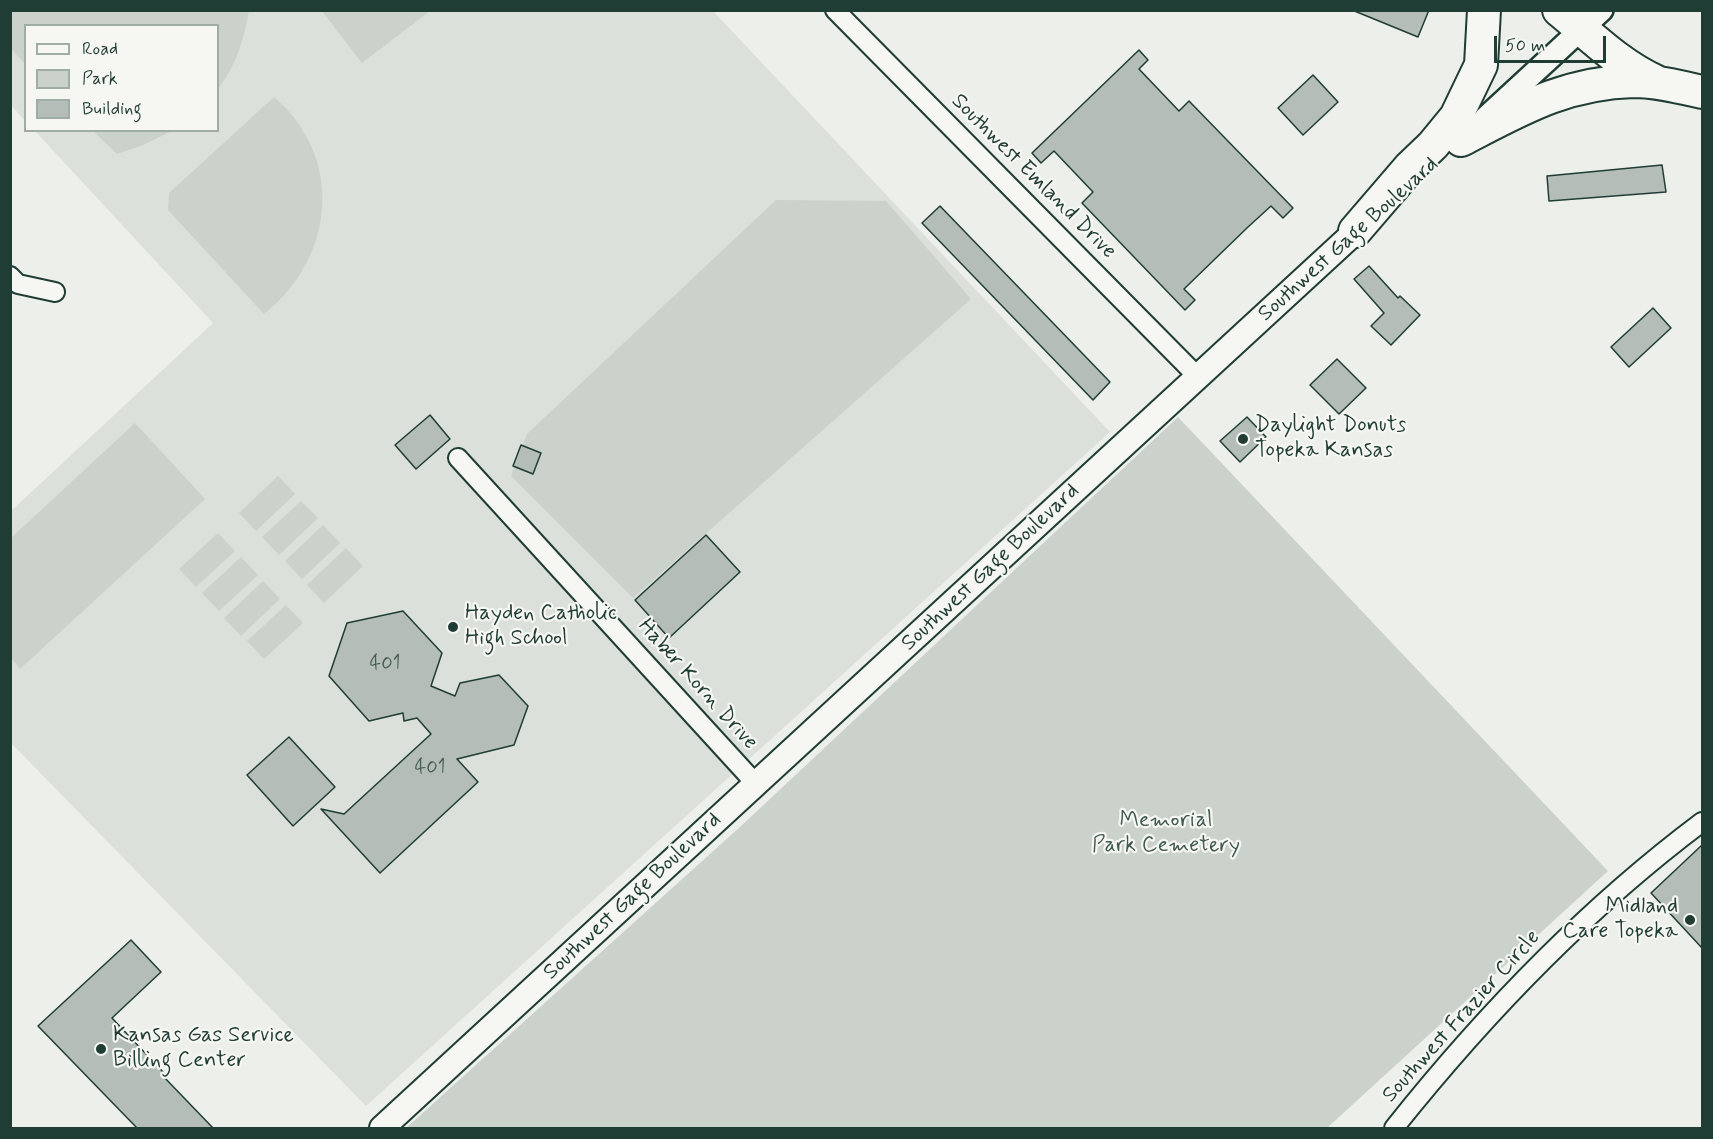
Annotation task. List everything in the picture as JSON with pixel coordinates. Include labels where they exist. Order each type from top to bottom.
[{"type":"highway","points":[[1355,231],[1456,117],[1481,65],[1484,10]]},
{"type":"highway","points":[[1581,17],[1639,74],[1661,83]]},
{"type":"highway","points":[[1461,140],[1527,106],[1570,89],[1634,81],[1661,83],[1702,92]]},
{"type":"main road","name":"Southwest Gage Boulevard","points":[[382,1128],[1355,231],[1461,140]]},
{"type":"street","name":"Southwest Emland Drive","points":[[835,10],[1198,376]]},
{"type":"street","name":"Southwest Gage Boulevard","points":[[1461,140],[1581,17]]},
{"type":"street","points":[[10,276],[18,284],[55,292]]},
{"type":"street","name":"Haber Korn Drive","points":[[458,458],[756,784]]},
{"type":"street","name":"Southwest Frazier Circle","points":[[1394,1128],[1522,981],[1628,882],[1702,822]]},
{"type":"shaded area","name":"Hayden Catholic High School","points":[[11,11],[713,11],[1110,432],[366,1106],[11,743],[11,511],[213,323],[36,132],[219,132],[219,24],[24,24],[24,120],[11,105]]},
{"type":"green space","points":[[249,10],[238,52],[230,71],[219,88],[219,24],[24,24],[24,63],[11,49],[10,11]]},
{"type":"green space","points":[[322,11],[430,11],[362,63]]},
{"type":"green space","points":[[274,97],[297,122],[312,149],[321,178],[322,207],[317,237],[306,265],[288,291],[264,314],[168,210],[169,193]]},
{"type":"green space","points":[[94,132],[170,132],[141,146],[117,154]]},
{"type":"green space","points":[[776,200],[886,201],[971,299],[633,598],[511,476],[527,434]]},
{"type":"green space","name":"Memorial Park Cemetery","points":[[1178,417],[1608,871],[1327,1128],[406,1128],[741,826]]},
{"type":"green space","points":[[135,423],[205,499],[20,669],[11,658],[11,538]]},
{"type":"green space","points":[[278,476],[295,494],[256,531],[239,513]]},
{"type":"green space","points":[[301,501],[318,518],[279,555],[262,537]]},
{"type":"green space","points":[[323,525],[340,543],[302,579],[285,561]]},
{"type":"green space","points":[[218,533],[235,551],[196,587],[179,569]]},
{"type":"green space","points":[[346,548],[363,566],[324,603],[307,585]]},
{"type":"green space","points":[[241,557],[258,575],[219,611],[202,593]]},
{"type":"green space","points":[[263,581],[280,599],[241,636],[224,618]]},
{"type":"green space","points":[[286,605],[303,623],[264,659],[247,641]]},
{"type":"building","points":[[1352,10],[1429,10],[1418,37]]},
{"type":"building","points":[[1139,50],[1148,60],[1139,69],[1179,111],[1189,101],[1293,208],[1283,218],[1271,206],[1248,227],[1184,289],[1195,300],[1185,310],[1082,203],[1093,192],[1054,151],[1041,163],[1032,153]]},
{"type":"building","points":[[1313,75],[1338,102],[1303,135],[1278,108]]},
{"type":"building","points":[[1662,165],[1666,192],[1549,201],[1547,176]]},
{"type":"building","points":[[940,206],[1110,382],[1093,400],[922,223]]},
{"type":"building","points":[[1369,266],[1398,298],[1400,296],[1420,315],[1391,345],[1371,326],[1384,313],[1354,279]]},
{"type":"building","points":[[1653,308],[1671,328],[1629,367],[1611,347]]},
{"type":"building","points":[[1337,359],[1366,388],[1339,414],[1310,385]]},
{"type":"building","points":[[430,415],[450,439],[416,469],[395,445]]},
{"type":"building","name":"Daylight Donuts Topeka Kansas","points":[[1247,417],[1266,437],[1240,462],[1220,441]]},
{"type":"building","points":[[521,445],[541,453],[533,474],[513,466]]},
{"type":"building","points":[[706,535],[740,572],[669,638],[635,600]]},
{"type":"building","points":[[403,611],[442,653],[431,686],[455,696],[460,683],[499,675],[528,706],[514,745],[457,759],[478,782],[380,873],[321,809],[344,814],[431,734],[417,718],[404,721],[403,713],[369,721],[329,676],[347,623]]},
{"type":"building","points":[[289,737],[335,787],[293,826],[247,775]]},
{"type":"building","name":"Midland Care Topeka","points":[[1702,845],[1702,948],[1651,893]]},
{"type":"building","name":"Kansas Gas Service Billing Center","points":[[131,940],[161,972],[112,1018],[213,1128],[137,1128],[38,1026]]},
{"type":"place","name":"Daylight Donuts Topeka Kansas","points":[[1243,439]]},
{"type":"place","name":"Hayden Catholic High School","points":[[453,627]]},
{"type":"place","name":"Midland Care Topeka","points":[[1690,920]]},
{"type":"place","name":"Kansas Gas Service Billing Center","points":[[101,1049]]}]
